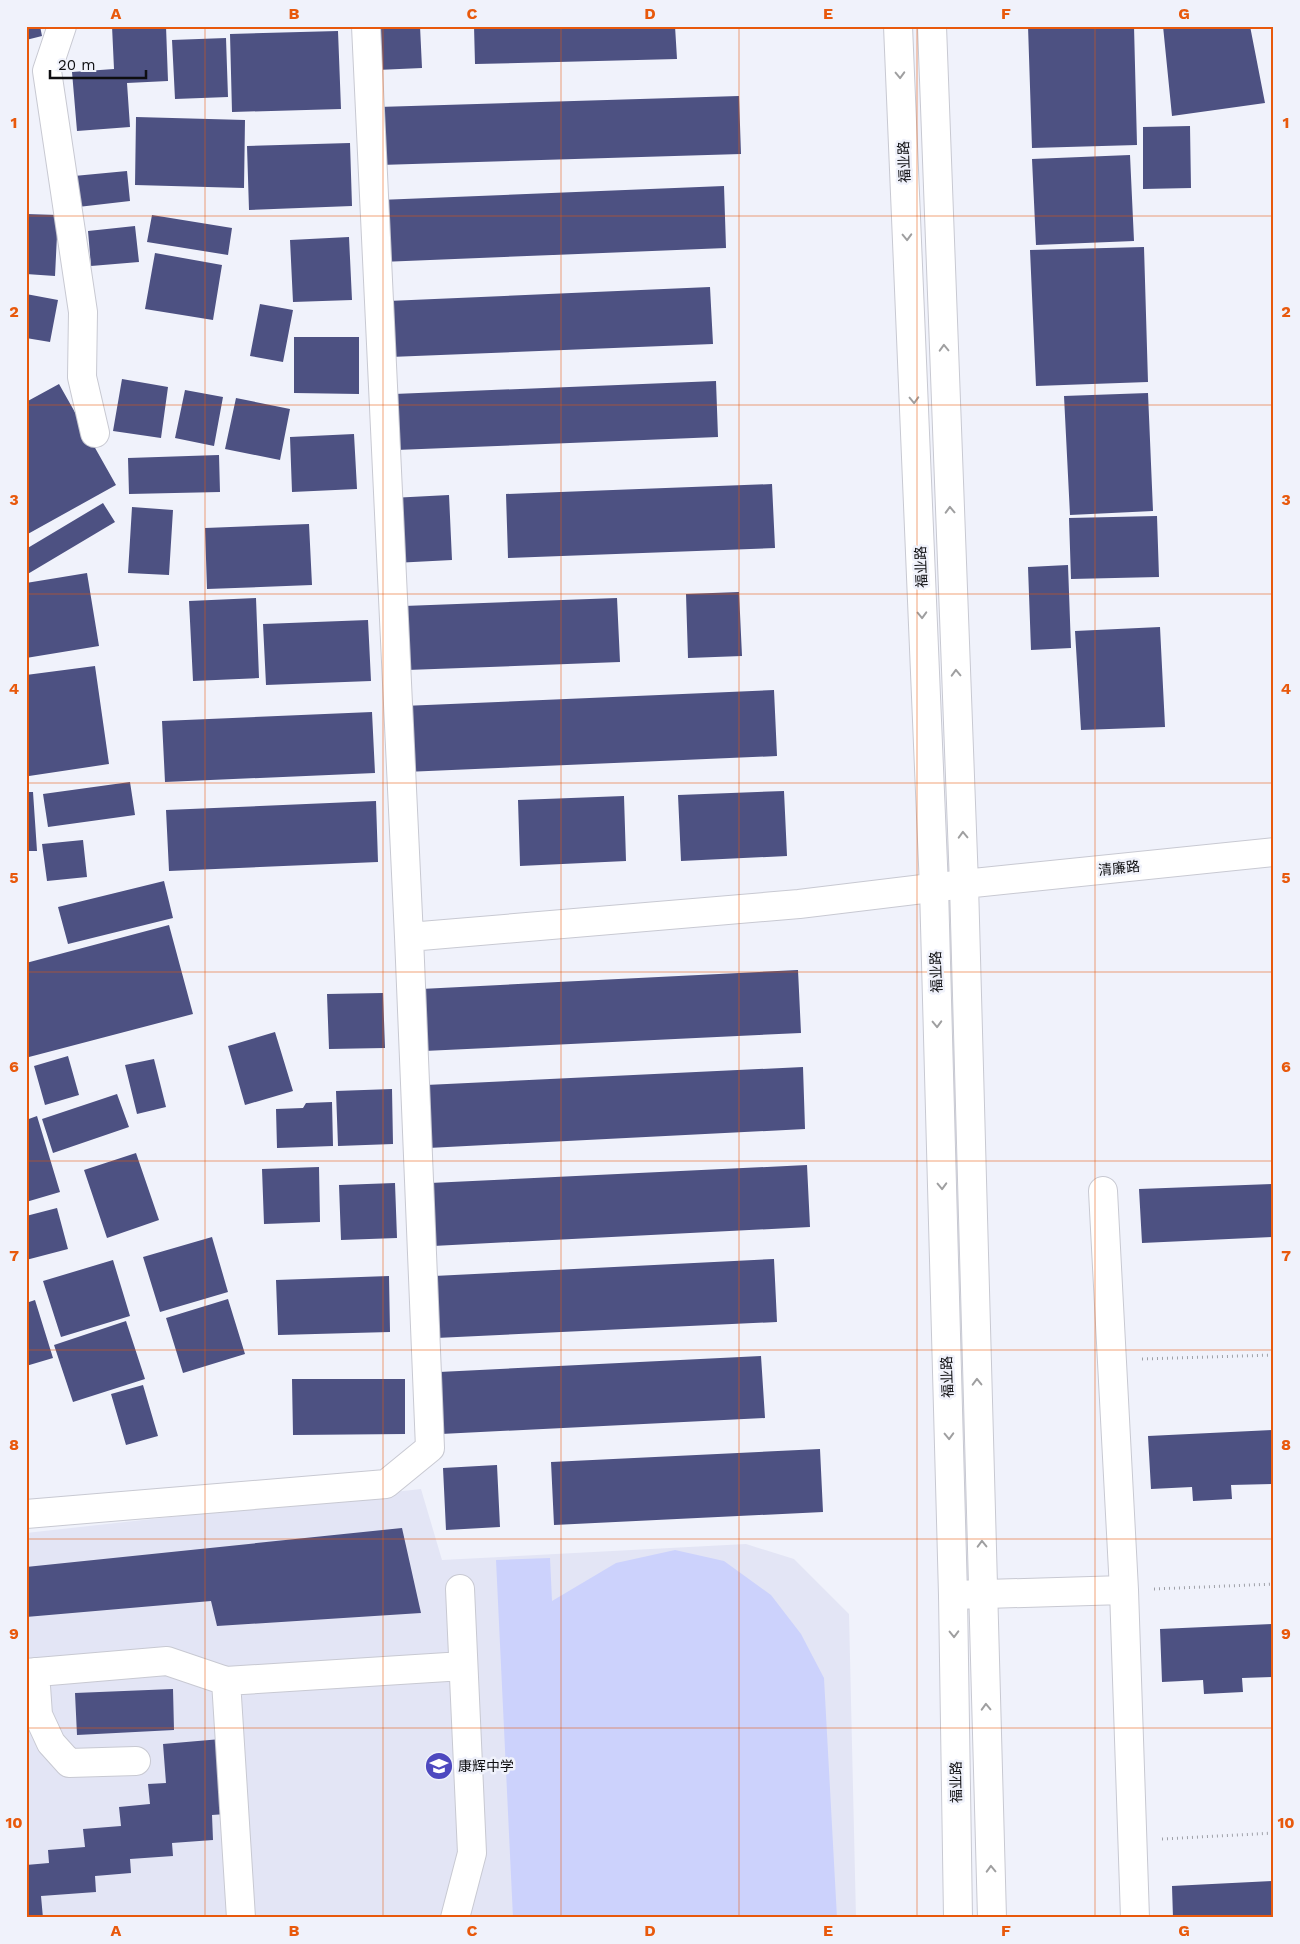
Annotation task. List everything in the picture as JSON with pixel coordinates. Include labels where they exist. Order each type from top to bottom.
[{"type":"street","points":[[62,26],[47,71],[83,312],[82,377],[95,433]]},
{"type":"street","points":[[26,1514],[386,1484],[430,1448],[409,937],[366,26]]},
{"type":"street","name":"福业路","points":[[898,26],[934,888],[953,1595],[958,1918]]},
{"type":"street","points":[[932,26],[964,884],[992,1918]]},
{"type":"street","name":"清廉路","points":[[409,937],[799,904],[964,884],[1274,852]]},
{"type":"street","points":[[1103,1191],[1124,1590],[1134,1918]]},
{"type":"street","points":[[455,1918],[472,1853],[460,1588]]},
{"type":"street","points":[[953,1595],[1124,1590]]},
{"type":"street","points":[[136,1761],[69,1763],[51,1743],[38,1715],[30,1672],[167,1661],[226,1680],[463,1666]]},
{"type":"street","points":[[226,1680],[241,1918]]},
{"type":"path","points":[[1111,1360],[1274,1355]]},
{"type":"path","points":[[1124,1590],[1274,1584]]},
{"type":"path","points":[[1132,1841],[1274,1834]]},
{"type":"shaded area","name":"康辉中学","points":[[421,1489],[442,1560],[746,1544],[794,1559],[849,1614],[856,1918],[26,1918],[26,1533]]},
{"type":"shaded area","points":[[675,1550],[724,1561],[771,1595],[801,1634],[824,1678],[837,1918],[513,1918],[496,1560],[550,1558],[552,1601],[616,1563]]},
{"type":"building","points":[[26,26],[40,26],[42,36],[26,40]]},
{"type":"building","points":[[112,26],[166,26],[168,81],[127,83],[130,127],[77,131],[72,72],[114,69]]},
{"type":"building","points":[[375,26],[420,26],[422,68],[377,70]]},
{"type":"building","points":[[474,26],[675,26],[677,59],[475,64]]},
{"type":"building","points":[[1028,26],[1134,26],[1137,145],[1032,148]]},
{"type":"building","points":[[1163,26],[1250,26],[1265,103],[1172,116]]},
{"type":"building","points":[[338,31],[341,109],[232,112],[230,34]]},
{"type":"building","points":[[226,38],[228,97],[175,99],[172,40]]},
{"type":"building","points":[[739,96],[741,154],[380,165],[378,107]]},
{"type":"building","points":[[136,117],[245,120],[244,188],[135,185]]},
{"type":"building","points":[[1190,126],[1191,188],[1143,189],[1143,127]]},
{"type":"building","points":[[350,143],[352,206],[249,210],[247,146]]},
{"type":"building","points":[[1130,155],[1134,241],[1036,245],[1032,159]]},
{"type":"building","points":[[127,171],[130,201],[78,207],[74,176]]},
{"type":"building","points":[[724,186],[726,248],[381,262],[379,200]]},
{"type":"building","points":[[26,214],[58,215],[55,276],[26,274]]},
{"type":"building","points":[[152,215],[232,228],[228,255],[147,242]]},
{"type":"building","points":[[135,226],[139,262],[91,266],[88,231]]},
{"type":"building","points":[[349,237],[352,300],[293,302],[290,240]]},
{"type":"building","points":[[1144,247],[1148,382],[1036,386],[1030,250]]},
{"type":"building","points":[[155,253],[222,265],[213,320],[145,309]]},
{"type":"building","points":[[710,287],[713,344],[390,357],[388,301]]},
{"type":"building","points":[[26,294],[58,300],[50,342],[26,338]]},
{"type":"building","points":[[260,304],[293,310],[283,362],[250,356]]},
{"type":"building","points":[[294,337],[359,337],[359,394],[294,393]]},
{"type":"building","points":[[122,379],[168,387],[161,438],[113,431]]},
{"type":"building","points":[[716,381],[718,437],[396,450],[394,394]]},
{"type":"building","points":[[59,384],[116,485],[26,535],[26,402]]},
{"type":"building","points":[[185,390],[223,397],[214,446],[175,438]]},
{"type":"building","points":[[1148,393],[1153,511],[1070,515],[1064,396]]},
{"type":"building","points":[[236,398],[290,409],[280,460],[225,449]]},
{"type":"building","points":[[354,434],[357,489],[292,492],[290,437]]},
{"type":"building","points":[[219,455],[220,492],[129,494],[128,458]]},
{"type":"building","points":[[772,484],[775,548],[508,558],[506,494]]},
{"type":"building","points":[[449,495],[452,560],[394,563],[391,498]]},
{"type":"building","points":[[103,503],[115,522],[26,575],[26,549]]},
{"type":"building","points":[[132,507],[173,510],[169,575],[128,573]]},
{"type":"building","points":[[1157,516],[1159,577],[1071,579],[1069,518]]},
{"type":"building","points":[[309,524],[312,585],[207,589],[205,528]]},
{"type":"building","points":[[1068,565],[1071,648],[1031,650],[1028,567]]},
{"type":"building","points":[[87,573],[99,646],[26,658],[26,583]]},
{"type":"building","points":[[739,592],[742,656],[688,658],[686,594]]},
{"type":"building","points":[[256,598],[259,678],[193,681],[189,601]]},
{"type":"building","points":[[617,598],[620,662],[407,670],[404,606]]},
{"type":"building","points":[[368,620],[371,681],[266,685],[263,624]]},
{"type":"building","points":[[1160,627],[1165,727],[1081,730],[1075,631]]},
{"type":"building","points":[[95,666],[109,764],[29,776],[26,759],[26,675]]},
{"type":"building","points":[[774,690],[777,756],[405,772],[403,706]]},
{"type":"building","points":[[372,712],[375,773],[165,782],[162,721]]},
{"type":"building","points":[[130,782],[135,815],[48,827],[43,794]]},
{"type":"building","points":[[784,791],[787,856],[681,861],[678,795]]},
{"type":"building","points":[[26,792],[33,792],[37,851],[26,851]]},
{"type":"building","points":[[624,796],[626,861],[520,866],[518,800]]},
{"type":"building","points":[[376,801],[378,862],[169,871],[166,810]]},
{"type":"building","points":[[83,840],[87,877],[47,881],[42,844]]},
{"type":"building","points":[[164,881],[173,918],[68,944],[58,907]]},
{"type":"building","points":[[169,925],[193,1014],[29,1057],[26,1046],[26,963]]},
{"type":"building","points":[[798,970],[801,1033],[424,1051],[421,989]]},
{"type":"building","points":[[383,993],[385,1048],[329,1049],[327,994]]},
{"type":"building","points":[[275,1032],[293,1091],[245,1105],[228,1046]]},
{"type":"building","points":[[68,1056],[79,1095],[45,1105],[34,1066]]},
{"type":"building","points":[[154,1059],[166,1107],[137,1114],[125,1065]]},
{"type":"building","points":[[803,1067],[805,1129],[428,1148],[426,1085]]},
{"type":"building","points":[[392,1089],[393,1144],[338,1146],[336,1091]]},
{"type":"building","points":[[117,1094],[129,1127],[53,1153],[42,1119]]},
{"type":"building","points":[[332,1102],[333,1146],[277,1148],[276,1109],[303,1108],[306,1103]]},
{"type":"building","points":[[37,1116],[60,1192],[26,1202],[26,1120]]},
{"type":"building","points":[[136,1153],[159,1220],[107,1238],[84,1170]]},
{"type":"building","points":[[807,1165],[810,1227],[433,1246],[430,1183]]},
{"type":"building","points":[[319,1167],[320,1222],[264,1224],[262,1169]]},
{"type":"building","points":[[395,1183],[397,1238],[341,1240],[339,1185]]},
{"type":"building","points":[[1274,1184],[1274,1237],[1142,1243],[1139,1189]]},
{"type":"building","points":[[57,1208],[68,1249],[26,1260],[26,1216]]},
{"type":"building","points":[[212,1237],[228,1292],[160,1312],[143,1257]]},
{"type":"building","points":[[774,1259],[777,1322],[436,1338],[434,1276]]},
{"type":"building","points":[[113,1260],[130,1316],[61,1337],[43,1281]]},
{"type":"building","points":[[389,1276],[390,1332],[278,1335],[276,1280]]},
{"type":"building","points":[[228,1299],[245,1354],[183,1373],[166,1318]]},
{"type":"building","points":[[35,1300],[53,1358],[26,1366],[26,1303]]},
{"type":"building","points":[[126,1321],[145,1379],[73,1402],[54,1345]]},
{"type":"building","points":[[761,1356],[765,1418],[441,1434],[439,1372]]},
{"type":"building","points":[[292,1379],[405,1379],[405,1434],[293,1435]]},
{"type":"building","points":[[143,1385],[158,1436],[126,1445],[111,1394]]},
{"type":"building","points":[[1274,1430],[1274,1484],[1231,1485],[1232,1499],[1193,1501],[1192,1487],[1151,1489],[1148,1436]]},
{"type":"building","points":[[820,1449],[823,1512],[554,1525],[551,1462]]},
{"type":"building","points":[[497,1465],[500,1527],[446,1530],[443,1468]]},
{"type":"building","points":[[402,1528],[421,1613],[217,1626],[211,1601],[26,1617],[26,1567]]},
{"type":"building","points":[[1274,1624],[1274,1677],[1242,1678],[1243,1692],[1204,1694],[1203,1680],[1162,1682],[1160,1629]]},
{"type":"building","points":[[173,1689],[174,1730],[77,1735],[75,1693]]},
{"type":"building","points":[[221,1739],[226,1814],[212,1815],[213,1840],[172,1843],[173,1856],[130,1859],[131,1873],[95,1876],[96,1892],[41,1896],[43,1918],[26,1918],[26,1865],[49,1863],[48,1850],[85,1847],[83,1829],[121,1826],[119,1807],[150,1804],[148,1784],[166,1783],[163,1744]]},
{"type":"building","points":[[1274,1881],[1274,1918],[1173,1918],[1172,1886]]},
{"type":"place","name":"康辉中学","points":[[439,1766]]}]
